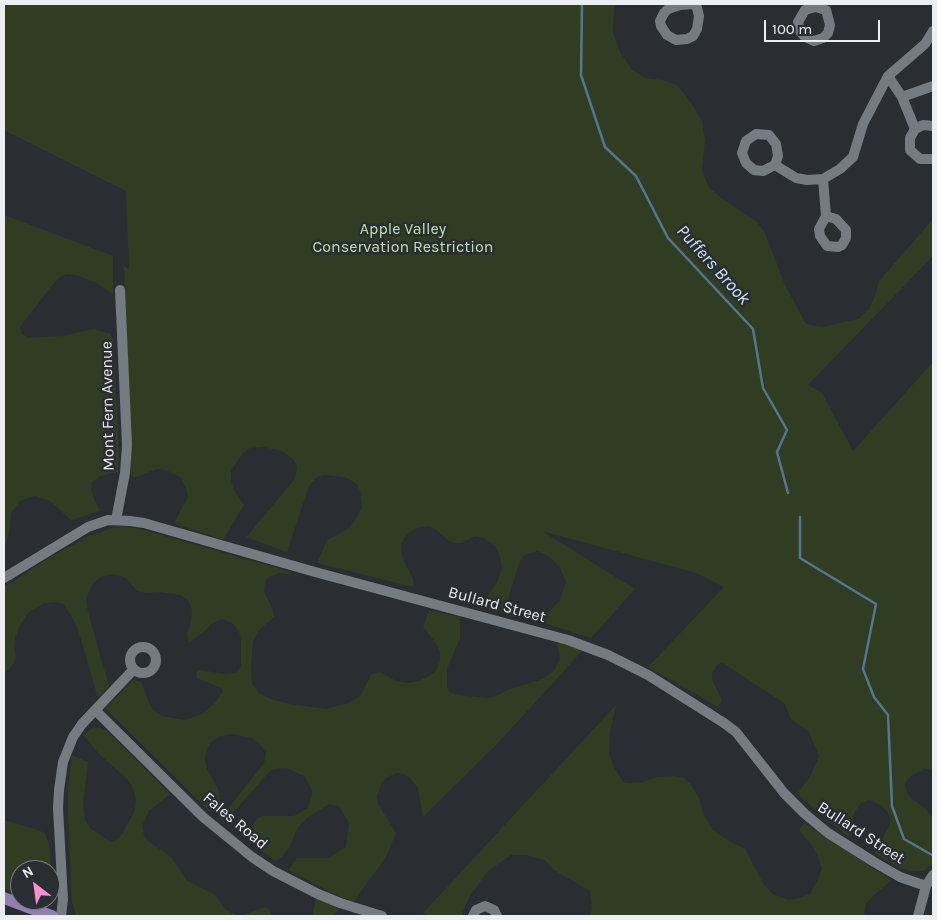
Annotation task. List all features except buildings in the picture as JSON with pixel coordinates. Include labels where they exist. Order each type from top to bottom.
[{"type":"main road","points":[[4,898],[52,916]]},
{"type":"street","points":[[775,165],[796,178],[807,180],[823,179],[840,169],[853,157],[863,124],[888,76],[925,44],[933,31]]},
{"type":"street","points":[[888,76],[902,97],[915,128]]},
{"type":"street","points":[[902,97],[933,86]]},
{"type":"street","points":[[933,126],[923,125],[915,128],[910,138],[910,150],[920,159],[933,159]]},
{"type":"street","points":[[823,179],[826,216]]},
{"type":"street","name":"Mont Fern Avenue","points":[[116,520],[125,473],[127,445],[120,290]]},
{"type":"street","name":"Bullard Street","points":[[4,578],[77,532],[101,522],[116,520],[144,523],[315,572],[561,638],[608,655],[648,675],[736,732],[784,793],[805,814],[828,832],[874,862],[900,877],[926,886]]},
{"type":"street","points":[[62,916],[64,900],[59,828],[60,777],[63,762],[70,743],[82,724],[134,669]]},
{"type":"street","name":"Fales Road","points":[[95,710],[203,816],[252,857],[273,871],[318,894],[382,916]]},
{"type":"street","points":[[918,916],[926,886],[933,875]]},
{"type":"street","points":[[473,916],[476,910],[485,906],[494,910],[497,916]]},
{"type":"green space","name":"Apple Valley Conservation Restriction","points":[[4,4],[616,4],[613,32],[620,52],[632,70],[646,78],[662,80],[677,85],[692,104],[702,121],[705,140],[702,170],[708,186],[721,198],[757,222],[765,233],[785,285],[806,324],[822,327],[858,319],[869,309],[879,281],[933,219],[933,256],[808,385],[822,393],[853,451],[933,362],[933,770],[925,769],[912,775],[905,783],[906,790],[911,798],[926,809],[933,819],[932,865],[923,871],[911,871],[897,867],[875,853],[891,820],[882,806],[869,800],[861,803],[854,813],[849,838],[797,794],[811,775],[819,756],[809,732],[791,719],[784,703],[723,663],[717,665],[712,673],[712,680],[721,698],[721,703],[718,707],[648,667],[724,587],[696,573],[542,531],[635,589],[591,638],[540,622],[560,600],[566,582],[560,568],[552,559],[537,551],[521,558],[510,592],[508,613],[481,607],[498,580],[502,567],[500,556],[495,546],[484,538],[475,536],[462,543],[456,543],[449,541],[434,528],[428,526],[410,532],[404,538],[401,546],[402,556],[413,579],[414,587],[317,563],[327,540],[350,527],[358,516],[362,507],[357,484],[345,477],[325,475],[317,477],[309,486],[287,552],[246,537],[295,479],[297,466],[293,459],[282,451],[263,447],[250,448],[242,454],[231,471],[234,490],[244,505],[223,540],[174,523],[188,497],[180,477],[166,470],[157,469],[134,478],[131,474],[124,266],[129,269],[126,191],[4,130]]},
{"type":"green space","points":[[4,215],[113,256],[113,294],[97,283],[76,275],[66,274],[59,278],[50,288],[20,327],[22,334],[29,338],[62,336],[94,329],[110,334],[113,339],[119,451],[118,472],[100,476],[92,482],[91,490],[100,511],[71,520],[50,501],[35,496],[20,501],[11,513],[10,529],[4,546]]},
{"type":"green space","points":[[119,526],[140,529],[291,572],[291,575],[280,573],[270,576],[265,581],[264,592],[273,610],[274,617],[258,631],[253,641],[252,684],[259,693],[271,699],[290,704],[326,709],[348,703],[360,696],[371,675],[380,672],[396,681],[409,683],[429,676],[436,671],[440,661],[440,653],[436,643],[423,627],[429,610],[460,617],[460,638],[447,669],[447,688],[451,693],[487,698],[496,696],[510,689],[543,679],[554,671],[560,659],[557,645],[559,642],[583,650],[499,742],[423,817],[418,788],[409,777],[396,773],[386,778],[381,784],[377,797],[378,804],[396,833],[386,857],[354,901],[340,897],[288,870],[297,858],[329,858],[346,847],[349,823],[339,806],[329,804],[307,818],[298,827],[289,848],[282,857],[275,861],[244,837],[257,819],[262,816],[294,816],[308,808],[312,790],[304,776],[287,768],[270,771],[224,823],[220,819],[264,763],[266,753],[261,745],[252,738],[232,734],[221,736],[211,742],[205,759],[207,769],[219,791],[220,802],[211,813],[105,708],[134,680],[142,682],[153,710],[162,716],[185,720],[202,714],[215,703],[223,691],[221,688],[197,678],[196,673],[200,670],[225,674],[236,673],[241,666],[239,631],[232,623],[222,619],[211,624],[205,631],[189,642],[187,634],[192,610],[188,600],[180,595],[137,591],[126,578],[113,574],[100,577],[92,585],[86,599],[109,686],[98,698],[77,626],[64,604],[56,602],[45,603],[29,612],[20,625],[15,638],[16,658],[12,666],[4,674],[4,587],[52,556],[93,534]]},
{"type":"green space","points":[[616,705],[610,732],[609,754],[623,782],[643,782],[657,777],[675,776],[684,778],[690,783],[699,798],[703,813],[712,829],[745,849],[764,885],[773,894],[788,900],[799,898],[810,894],[818,879],[822,869],[817,854],[799,830],[804,823],[891,880],[866,903],[864,916],[590,916],[592,909],[590,891],[554,870],[545,860],[526,855],[511,855],[488,871],[470,896],[461,916],[427,916],[423,913]]},
{"type":"green space","points":[[93,728],[101,728],[107,731],[170,794],[149,811],[142,826],[148,841],[171,857],[187,881],[214,894],[225,909],[237,916],[76,916],[72,902],[68,814],[68,787],[72,755],[88,762],[83,804],[85,820],[90,828],[111,842],[118,839],[135,810],[136,799],[132,786],[126,778],[99,754],[83,735]]},
{"type":"green space","points":[[4,820],[45,833],[50,848],[51,860],[10,860],[10,891],[4,889]]},
{"type":"green space","points":[[316,898],[340,909],[333,916],[312,916]]},
{"type":"green space","points":[[264,907],[268,908],[272,916],[241,916]]},
{"type":"waterway","name":"Puffers Brook","points":[[582,4],[581,75],[605,147],[636,176],[668,238],[753,329],[763,388],[787,430],[777,452],[788,493]]},
{"type":"waterway","points":[[800,517],[800,558],[876,604],[863,669],[874,697],[888,715],[892,806],[904,839],[932,855]]}]
